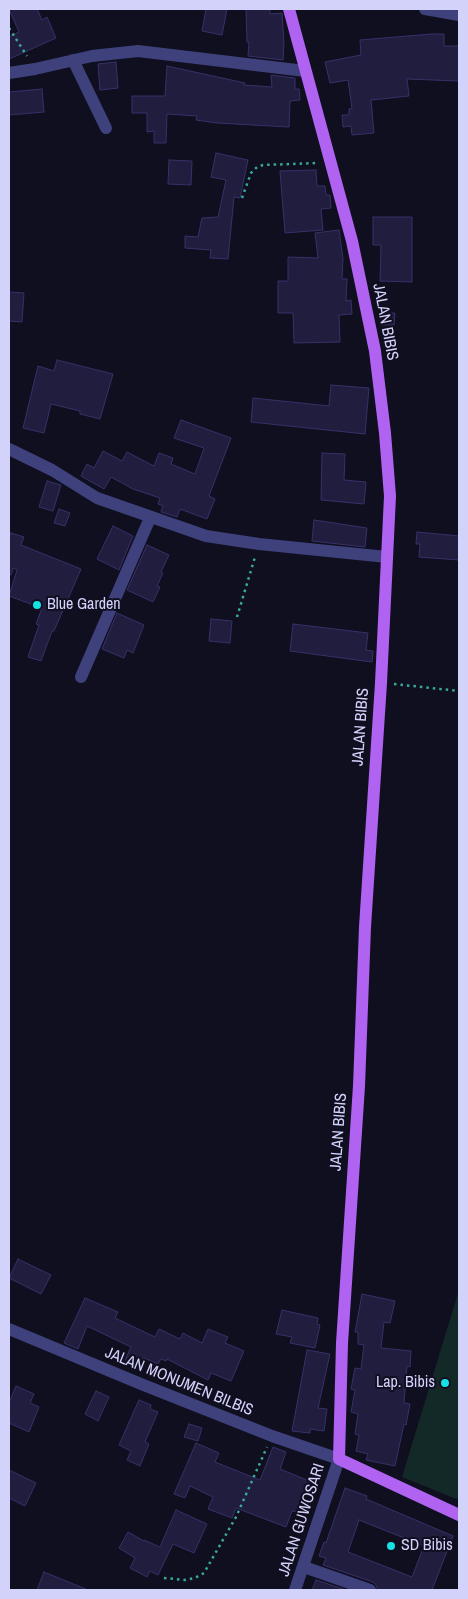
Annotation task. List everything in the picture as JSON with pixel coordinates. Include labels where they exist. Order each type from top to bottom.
[{"type":"main road","name":"JALAN BIBIS","points":[[289,9],[352,240],[375,351],[385,433],[390,496],[381,683],[365,927],[358,1086],[342,1343],[339,1459]]},
{"type":"main road","points":[[339,1459],[459,1515]]},
{"type":"street","points":[[425,9],[459,15]]},
{"type":"street","points":[[9,72],[35,70],[73,60],[116,52],[138,51],[305,71]]},
{"type":"street","points":[[73,60],[106,128]]},
{"type":"street","points":[[9,449],[52,470],[97,498],[206,536],[259,544],[388,556]]},
{"type":"street","points":[[81,677],[150,518]]},
{"type":"street","name":"JALAN MONUMEN BILBIS","points":[[9,1329],[272,1436],[339,1459]]},
{"type":"street","name":"JALAN GUWOSARI","points":[[295,1590],[339,1459]]},
{"type":"street","points":[[304,1567],[370,1590]]},
{"type":"path","points":[[9,28],[35,70]]},
{"type":"path","points":[[242,198],[251,173],[257,167],[263,165],[332,163]]},
{"type":"path","points":[[237,618],[259,544]]},
{"type":"path","points":[[381,683],[459,691]]},
{"type":"path","points":[[164,1578],[185,1580],[195,1578],[204,1573],[236,1517],[272,1436]]},
{"type":"green space","name":"Lap. Bibis","points":[[459,1290],[459,1500],[402,1477]]},
{"type":"building","points":[[9,9],[37,9],[42,20],[47,17],[56,38],[9,59],[9,37],[19,32]]},
{"type":"building","points":[[206,9],[227,9],[222,35],[202,31]]},
{"type":"building","points":[[246,9],[270,9],[270,14],[282,13],[283,60],[248,56],[249,42],[247,42]]},
{"type":"building","points":[[444,34],[444,46],[459,46],[459,81],[407,79],[409,96],[371,100],[374,133],[352,135],[351,126],[343,127],[342,115],[349,115],[349,109],[352,108],[348,80],[330,83],[325,62],[361,55],[360,40]]},
{"type":"building","points":[[116,62],[118,88],[100,90],[98,64]]},
{"type":"building","points":[[167,66],[245,83],[244,85],[272,87],[271,75],[295,78],[295,89],[299,89],[300,100],[290,101],[289,127],[217,123],[196,120],[197,116],[167,114],[166,143],[154,143],[154,131],[147,132],[147,113],[132,113],[132,96],[165,96]]},
{"type":"building","points":[[42,89],[44,112],[9,115],[9,92]]},
{"type":"building","points":[[216,153],[248,160],[240,198],[234,197],[228,259],[210,258],[211,250],[185,248],[185,236],[198,237],[202,218],[218,217],[226,180],[211,177]]},
{"type":"building","points":[[169,160],[192,161],[191,185],[168,184]]},
{"type":"building","points":[[316,170],[317,186],[325,186],[326,195],[330,195],[331,208],[321,209],[323,230],[285,233],[280,171]]},
{"type":"building","points":[[373,217],[412,217],[412,282],[380,281],[381,245],[373,245]]},
{"type":"building","points":[[339,230],[343,259],[342,279],[347,279],[346,301],[351,300],[352,314],[339,315],[340,342],[294,343],[293,313],[278,313],[278,281],[288,281],[288,257],[318,258],[315,233]]},
{"type":"building","points":[[9,292],[24,293],[22,322],[9,321]]},
{"type":"building","points":[[381,313],[395,313],[394,325],[381,325]]},
{"type":"building","points":[[57,360],[113,374],[100,419],[80,414],[80,411],[51,404],[44,433],[23,428],[38,366],[54,371]]},
{"type":"building","points":[[331,385],[369,388],[365,434],[251,422],[253,398],[329,406]]},
{"type":"building","points":[[181,420],[231,438],[209,496],[215,499],[207,519],[180,509],[177,517],[161,512],[163,506],[158,504],[160,498],[133,489],[111,477],[104,489],[81,476],[87,464],[94,468],[103,451],[122,461],[127,452],[154,466],[159,453],[173,458],[171,464],[195,474],[204,448],[174,438]]},
{"type":"building","points":[[322,453],[345,454],[344,480],[366,482],[364,504],[321,500]]},
{"type":"building","points":[[47,481],[61,485],[53,511],[39,507]]},
{"type":"building","points":[[59,509],[70,513],[65,526],[54,523]]},
{"type":"building","points":[[314,520],[367,528],[365,547],[312,541]]},
{"type":"building","points":[[113,526],[133,536],[119,570],[97,559]]},
{"type":"building","points":[[417,532],[459,536],[459,560],[419,557],[420,544],[416,544]]},
{"type":"building","points":[[11,533],[24,537],[21,545],[81,569],[54,631],[52,631],[41,661],[28,657],[39,625],[36,624],[42,608],[9,596],[17,570],[13,568],[11,575],[9,574],[9,539]]},
{"type":"building","points":[[147,545],[169,555],[161,572],[163,573],[157,586],[160,587],[153,602],[127,590]]},
{"type":"building","points":[[117,613],[144,625],[133,653],[127,650],[124,658],[102,649]]},
{"type":"building","points":[[211,619],[232,621],[230,643],[209,641]]},
{"type":"building","points":[[293,624],[368,633],[366,650],[373,651],[372,662],[290,651]]},
{"type":"building","points":[[18,1259],[51,1275],[41,1294],[9,1278]]},
{"type":"building","points":[[362,1294],[395,1301],[390,1323],[384,1322],[381,1348],[411,1351],[410,1367],[407,1366],[404,1403],[410,1404],[395,1466],[366,1460],[368,1454],[356,1451],[359,1435],[355,1434],[358,1414],[351,1412],[355,1390],[351,1389],[355,1368],[361,1369],[364,1345],[358,1344],[358,1332],[355,1332]]},
{"type":"building","points":[[85,1298],[118,1312],[115,1318],[155,1337],[159,1329],[180,1339],[183,1333],[202,1343],[208,1329],[228,1337],[225,1343],[244,1351],[231,1381],[211,1373],[208,1380],[167,1359],[166,1361],[161,1359],[158,1364],[144,1358],[140,1367],[125,1360],[131,1347],[87,1326],[78,1349],[64,1343]]},
{"type":"building","points":[[282,1310],[318,1318],[317,1324],[320,1325],[315,1348],[290,1343],[292,1337],[276,1334]]},
{"type":"building","points":[[307,1350],[330,1354],[318,1408],[327,1409],[324,1431],[310,1429],[310,1433],[292,1431]]},
{"type":"building","points":[[16,1386],[34,1394],[30,1403],[39,1407],[29,1432],[9,1423],[9,1403]]},
{"type":"building","points":[[96,1391],[109,1397],[98,1421],[85,1414]]},
{"type":"building","points":[[139,1400],[151,1405],[150,1409],[158,1412],[145,1442],[149,1444],[140,1466],[127,1460],[131,1451],[119,1445]]},
{"type":"building","points":[[189,1424],[202,1428],[198,1441],[184,1437]]},
{"type":"building","points":[[196,1443],[219,1453],[215,1462],[260,1480],[273,1447],[286,1452],[280,1469],[309,1481],[298,1512],[292,1511],[286,1527],[236,1508],[232,1518],[208,1509],[213,1497],[190,1486],[185,1498],[174,1494]]},
{"type":"building","points":[[9,1470],[36,1483],[25,1506],[9,1498]]},
{"type":"building","points":[[345,1488],[367,1496],[366,1499],[453,1536],[432,1590],[378,1590],[373,1582],[323,1565],[326,1558],[319,1556],[324,1542],[326,1543]],"holes":[[[359,1520],[424,1546],[412,1577],[348,1552]]]},
{"type":"building","points":[[176,1510],[207,1524],[194,1553],[173,1544],[158,1575],[150,1571],[147,1577],[130,1568],[135,1558],[119,1548],[128,1532],[160,1547]]},
{"type":"building","points":[[44,1572],[88,1590],[37,1590]]},
{"type":"building","points":[[316,1580],[346,1590],[312,1590]]},
{"type":"place","name":"Blue Garden","points":[[37,605]]},
{"type":"place","name":"Lap. Bibis","points":[[445,1383]]},
{"type":"place","name":"SD Bibis","points":[[391,1546]]}]
